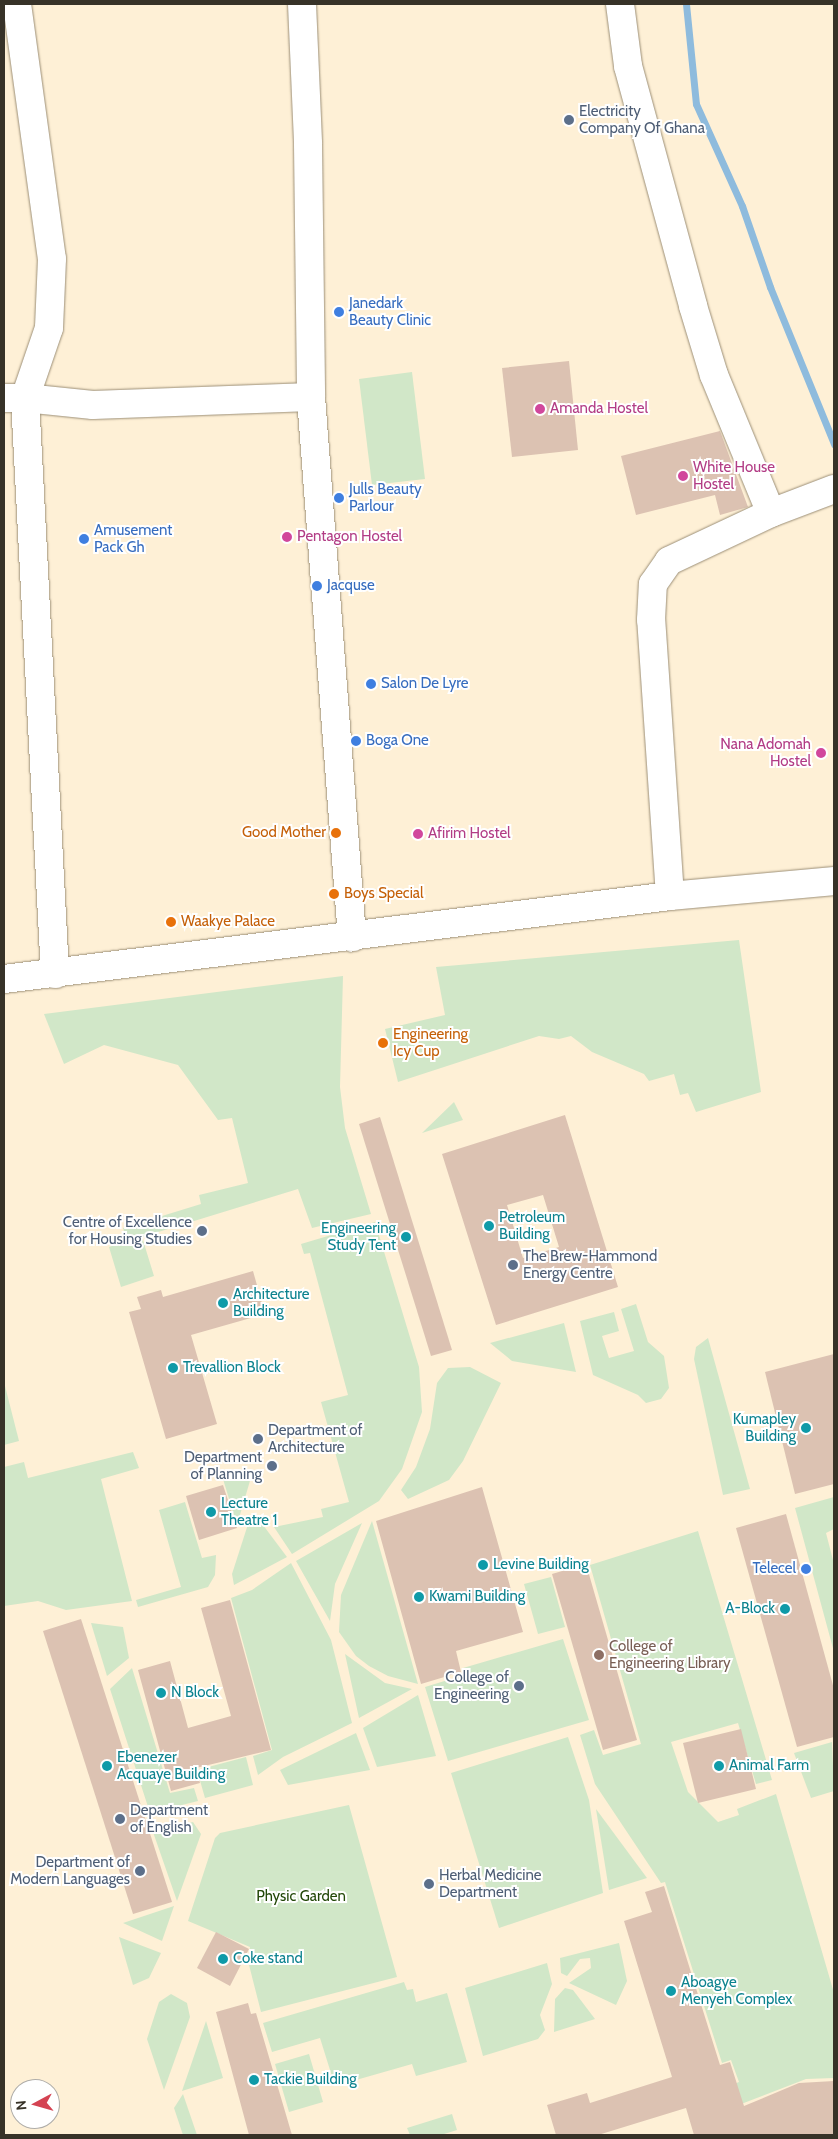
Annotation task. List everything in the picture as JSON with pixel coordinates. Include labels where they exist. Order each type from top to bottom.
[{"type":"street","points":[[17,4],[52,259],[50,328],[15,398],[55,974]]},
{"type":"street","points":[[302,4],[308,144],[311,397],[352,937]]},
{"type":"street","points":[[620,4],[628,66],[693,306],[714,375],[771,512]]},
{"type":"street","points":[[15,398],[93,405],[311,397]]},
{"type":"street","points":[[670,896],[651,620],[653,584],[669,561],[771,512],[834,489]]},
{"type":"street","points":[[4,979],[670,896],[834,880]]},
{"type":"green space","points":[[412,372],[425,479],[372,485],[359,379]]},
{"type":"green space","points":[[739,940],[761,1092],[696,1112],[688,1093],[680,1095],[674,1074],[649,1081],[644,1074],[592,1052],[571,1036],[559,1039],[539,1036],[398,1082],[385,1029],[445,1015],[436,967]]},
{"type":"green space","points":[[343,976],[340,1087],[345,1128],[371,1214],[312,1228],[298,1189],[142,1237],[154,1276],[121,1287],[109,1247],[127,1241],[123,1228],[201,1204],[199,1195],[248,1183],[232,1118],[218,1120],[178,1065],[104,1045],[64,1064],[44,1014]]},
{"type":"green space","points":[[454,1102],[463,1120],[422,1133]]},
{"type":"green space","points":[[375,1222],[419,1367],[422,1412],[402,1469],[379,1501],[292,1554],[274,1527],[323,1517],[321,1509],[349,1502],[321,1402],[348,1395],[310,1253],[304,1254],[301,1244]]},
{"type":"green space","points":[[636,1304],[648,1342],[664,1356],[669,1388],[661,1399],[646,1403],[638,1395],[593,1375],[580,1321],[614,1312],[619,1331],[602,1336],[609,1358],[634,1351],[621,1309]]},
{"type":"green space","points":[[564,1323],[576,1372],[512,1361],[490,1343]]},
{"type":"green space","points":[[708,1338],[750,1489],[723,1495],[694,1359],[696,1347]]},
{"type":"green space","points":[[470,1367],[501,1383],[463,1461],[449,1480],[408,1499],[401,1490],[416,1467],[430,1429],[437,1383],[448,1368]]},
{"type":"green space","points":[[4,1382],[19,1441],[4,1445]]},
{"type":"green space","points":[[133,1452],[139,1468],[101,1479],[132,1601],[66,1610],[38,1601],[4,1606],[4,1467],[24,1462],[28,1478]]},
{"type":"green space","points":[[251,1471],[252,1474],[237,1525],[223,1479]]},
{"type":"green space","points":[[834,1497],[834,1529],[826,1533],[834,1564],[834,1652],[795,1508]]},
{"type":"green space","points":[[185,1502],[202,1558],[216,1555],[215,1575],[208,1587],[138,1607],[136,1600],[181,1587],[159,1510]]},
{"type":"green space","points":[[250,1518],[263,1525],[287,1557],[234,1585],[232,1574]]},
{"type":"green space","points":[[372,1521],[418,1684],[388,1676],[369,1666],[356,1656],[339,1632],[341,1595]]},
{"type":"green space","points":[[362,1523],[335,1584],[330,1621],[296,1561]]},
{"type":"green space","points":[[698,1531],[772,1780],[756,1784],[738,1723],[671,1742],[688,1792],[718,1822],[739,1815],[737,1809],[776,1794],[834,1993],[834,2078],[806,2079],[736,2106],[729,2086],[739,2082],[731,2060],[722,2063],[665,1882],[661,1883],[595,1784],[580,1735],[594,1730],[603,1755],[641,1744],[590,1565]]},
{"type":"green space","points":[[291,1563],[331,1640],[352,1723],[283,1757],[258,1775],[253,1756],[272,1750],[231,1598],[252,1590]]},
{"type":"green space","points":[[551,1577],[565,1627],[538,1634],[524,1584]]},
{"type":"green space","points":[[91,1623],[123,1627],[129,1658],[107,1676]]},
{"type":"green space","points":[[563,1639],[589,1720],[448,1761],[425,1687],[464,1675],[463,1668]]},
{"type":"green space","points":[[345,1654],[385,1683],[412,1689],[359,1718]]},
{"type":"green space","points":[[132,1668],[170,1793],[194,1788],[198,1801],[150,1813],[110,1689]]},
{"type":"green space","points":[[418,1695],[436,1756],[377,1767],[363,1728]]},
{"type":"green space","points":[[356,1733],[370,1770],[288,1785],[280,1770]]},
{"type":"green space","points":[[568,1737],[589,1800],[603,1893],[499,1928],[451,1773]]},
{"type":"green space","points":[[832,1742],[834,1791],[811,1798],[794,1753]]},
{"type":"green space","points":[[246,1757],[253,1785],[205,1798],[197,1770]]},
{"type":"green space","name":"Physic Garden","points":[[349,1805],[397,1977],[261,2012],[248,1961],[250,1947],[188,1921],[215,1838],[220,1833]]},
{"type":"green space","points":[[596,1809],[647,1878],[609,1890]]},
{"type":"green space","points":[[193,1822],[201,1834],[177,1901],[153,1832]]},
{"type":"green space","points":[[174,1906],[162,1941],[123,1923]]},
{"type":"green space","points":[[119,1937],[161,1953],[149,1978],[133,1985]]},
{"type":"green space","points":[[619,1943],[627,1981],[616,2005],[569,1983],[591,1968],[590,1958],[580,1959],[567,1976],[561,1973],[560,1958]]},
{"type":"green space","points":[[547,1963],[552,1984],[540,2015],[545,2030],[538,2039],[483,2056],[465,1988]]},
{"type":"green space","points":[[404,1982],[407,1990],[413,1989],[416,2002],[447,1993],[467,2062],[416,2076],[412,2064],[335,2086],[320,2038],[272,2052],[263,2023]]},
{"type":"green space","points":[[565,1988],[573,1990],[595,2019],[554,2032],[555,1999]]},
{"type":"green space","points":[[171,1994],[187,2003],[190,2017],[164,2090],[147,2039],[159,2002]]},
{"type":"green space","points":[[206,2021],[223,2078],[182,2091]]},
{"type":"green space","points":[[309,2054],[323,2102],[289,2112],[275,2064]]},
{"type":"green space","points":[[183,2094],[197,2135],[183,2135],[174,2108]]},
{"type":"green space","points":[[452,2114],[457,2130],[441,2135],[410,2135],[407,2128]]},
{"type":"building","name":"Amanda Hostel","points":[[569,361],[578,450],[512,457],[502,368]]},
{"type":"building","name":"White House Hostel","points":[[720,431],[748,507],[720,515],[715,495],[636,515],[621,456]]},
{"type":"building","name":"Petroleum Building","points":[[565,1115],[618,1287],[496,1325],[442,1154]],"holes":[[[543,1195],[559,1247],[523,1258],[507,1205]]]},
{"type":"building","name":"Engineering Study Tent","points":[[380,1117],[452,1350],[431,1356],[359,1124]]},
{"type":"building","name":"Trevallion Block","points":[[253,1271],[265,1314],[191,1335],[217,1424],[166,1439],[129,1312],[141,1309],[137,1297],[161,1290],[163,1297]]},
{"type":"building","name":"Kumapley Building","points":[[834,1354],[834,1484],[795,1494],[765,1372]]},
{"type":"building","name":"Lecture Theatre 1","points":[[223,1485],[237,1528],[199,1540],[186,1496]]},
{"type":"building","points":[[482,1487],[523,1632],[456,1651],[461,1672],[421,1684],[376,1521]]},
{"type":"building","name":"A-Block","points":[[786,1514],[834,1689],[834,1737],[797,1747],[736,1528]]},
{"type":"building","points":[[586,1564],[637,1740],[603,1750],[552,1574]]},
{"type":"building","name":"N Block","points":[[230,1600],[271,1750],[196,1768],[200,1783],[171,1791],[138,1670],[170,1661],[188,1728],[231,1716],[201,1608]]},
{"type":"building","name":"Ebenezer Acquaye Building","points":[[81,1619],[172,1902],[133,1914],[43,1631]]},
{"type":"building","name":"Animal Farm","points":[[741,1729],[756,1789],[698,1803],[683,1743]]},
{"type":"building","name":"Aboagye Menyeh Complex","points":[[664,1886],[720,2065],[730,2062],[744,2106],[799,2083],[834,2081],[834,2135],[694,2135],[686,2108],[598,2135],[556,2135],[547,2105],[587,2093],[590,2103],[672,2077],[624,1921],[652,1912],[645,1892]]},
{"type":"building","name":"Coke stand","points":[[216,1932],[249,1949],[230,1986],[197,1968]]},
{"type":"building","name":"Tackie Building","points":[[248,2003],[251,2014],[256,2013],[292,2135],[249,2135],[216,2012]]},
{"type":"waterway","points":[[686,4],[696,104],[742,206],[770,287],[834,444]]},
{"type":"place","name":"Electricity Company Of Ghana","points":[[569,120]]},
{"type":"place","name":"Janedark Beauty Clinic","points":[[339,312]]},
{"type":"place","name":"Amanda Hostel","points":[[540,409]]},
{"type":"place","name":"White House Hostel","points":[[683,476]]},
{"type":"place","name":"Julls Beauty Parlour","points":[[339,498]]},
{"type":"place","name":"Pentagon Hostel","points":[[287,537]]},
{"type":"place","name":"Amusement Pack Gh","points":[[84,539]]},
{"type":"place","name":"Jacquse","points":[[317,586]]},
{"type":"place","name":"Salon De Lyre","points":[[371,684]]},
{"type":"place","name":"Boga One","points":[[356,741]]},
{"type":"place","name":"Nana Adomah Hostel","points":[[821,753]]},
{"type":"place","name":"Good Mother","points":[[336,833]]},
{"type":"place","name":"Afirim Hostel","points":[[418,834]]},
{"type":"place","name":"Boys Special","points":[[334,894]]},
{"type":"place","name":"Waakye Palace","points":[[171,922]]},
{"type":"place","name":"Engineering Icy Cup","points":[[383,1043]]},
{"type":"place","name":"Petroleum Building","points":[[489,1226]]},
{"type":"place","name":"Centre of Excellence for Housing Studies","points":[[202,1231]]},
{"type":"place","name":"Engineering Study Tent","points":[[406,1237]]},
{"type":"place","name":"The Brew-Hammond Energy Centre","points":[[513,1265]]},
{"type":"place","name":"Architecture Building","points":[[223,1303]]},
{"type":"place","name":"Trevallion Block","points":[[173,1368]]},
{"type":"place","name":"Kumapley Building","points":[[806,1428]]},
{"type":"place","name":"Department of Architecture","points":[[258,1439]]},
{"type":"place","name":"Department of Planning","points":[[272,1466]]},
{"type":"place","name":"Lecture Theatre 1","points":[[211,1512]]},
{"type":"place","name":"Levine Building","points":[[483,1565]]},
{"type":"place","name":"Telecel","points":[[806,1569]]},
{"type":"place","name":"Kwami Building","points":[[419,1597]]},
{"type":"place","name":"A-Block","points":[[785,1609]]},
{"type":"place","name":"College of Engineering Library","points":[[599,1655]]},
{"type":"place","name":"College of Engineering","points":[[519,1686]]},
{"type":"place","name":"N Block","points":[[161,1693]]},
{"type":"place","name":"Ebenezer Acquaye Building","points":[[107,1766]]},
{"type":"place","name":"Animal Farm","points":[[719,1766]]},
{"type":"place","name":"Department of English","points":[[120,1819]]},
{"type":"place","name":"Department of Modern Languages","points":[[140,1871]]},
{"type":"place","name":"Herbal Medicine Department","points":[[429,1884]]},
{"type":"place","name":"Coke stand","points":[[223,1959]]},
{"type":"place","name":"Aboagye Menyeh Complex","points":[[671,1991]]},
{"type":"place","name":"Tackie Building","points":[[254,2080]]}]
